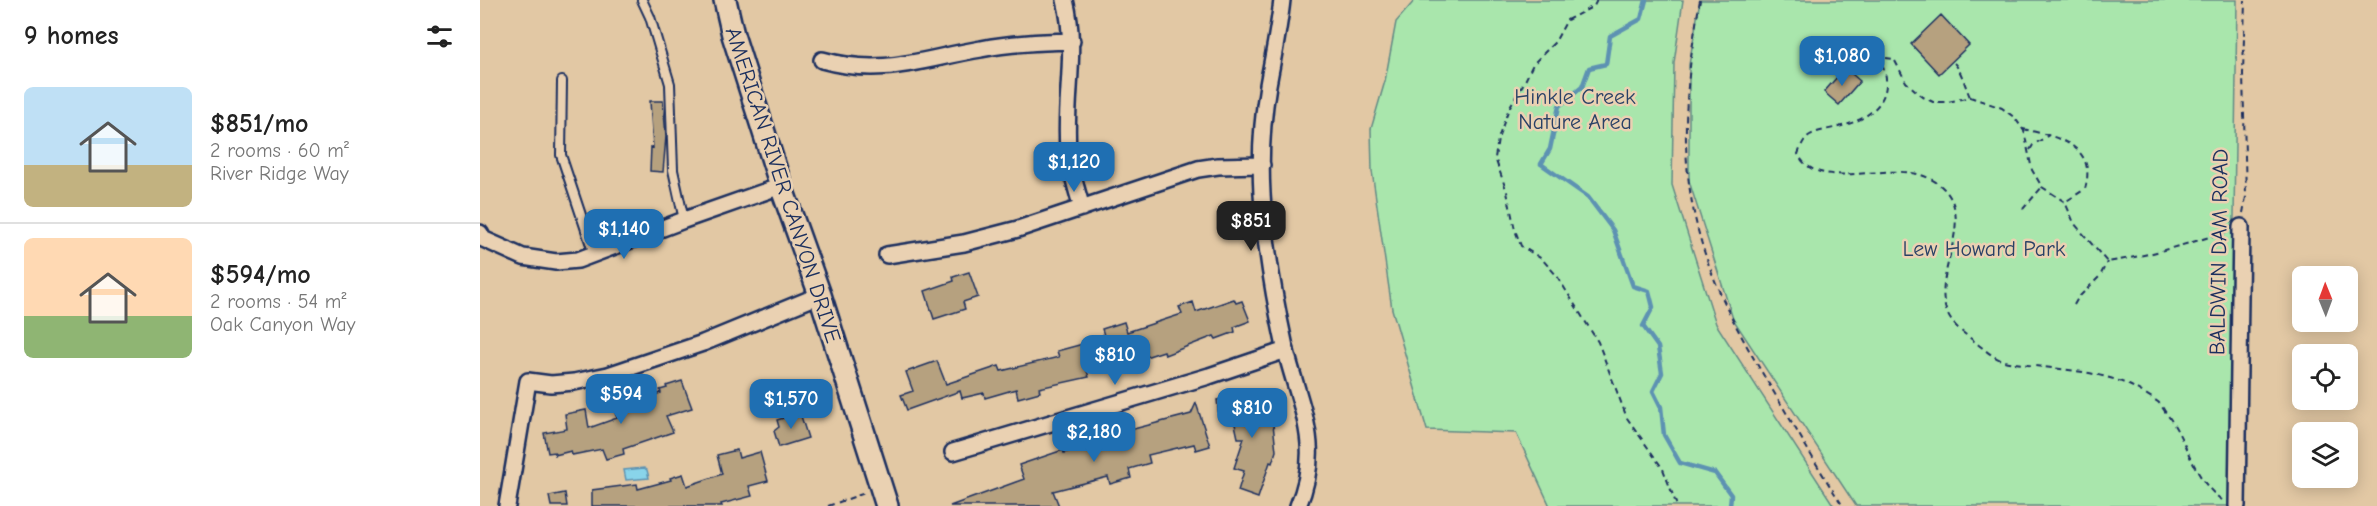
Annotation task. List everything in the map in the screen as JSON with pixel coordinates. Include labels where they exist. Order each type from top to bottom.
[{"type":"main road","name":"AMERICAN RIVER CANYON DRIVE","points":[[725,0],[733,35],[820,295],[884,497]]},
{"type":"street","points":[[1065,0],[1072,41],[1068,149],[1073,179],[1082,208]]},
{"type":"street","points":[[1282,0],[1268,88],[1262,165],[1266,246],[1286,350],[1307,424],[1311,450],[1308,477],[1298,506]]},
{"type":"street","points":[[822,60],[852,67],[885,68],[981,49],[1024,43],[1072,41]]},
{"type":"street","points":[[887,255],[964,243],[1018,230],[1198,169],[1262,165]]},
{"type":"street","points":[[481,237],[523,257],[545,261],[578,260],[782,186]]},
{"type":"street","name":"BALDWIN DAM ROAD","points":[[2237,506],[2241,227]]},
{"type":"street","points":[[507,506],[528,381],[551,384],[608,375],[703,343],[820,295]]},
{"type":"street","points":[[953,452],[1209,376],[1286,350]]},
{"type":"lane","points":[[642,0],[650,17],[670,84],[672,170],[684,220]]},
{"type":"lane","points":[[561,81],[561,155],[594,254]]},
{"type":"path","points":[[1597,0],[1594,6],[1568,20],[1555,42],[1533,64],[1509,108],[1498,140],[1496,158],[1521,246],[1542,259],[1557,276],[1598,342],[1628,418],[1663,469],[1677,506]]},
{"type":"path","points":[[1700,0],[1689,66],[1686,128],[1692,206],[1706,259],[1734,325],[1843,506]]},
{"type":"path","name":"BALDWIN DAM ROAD","points":[[2241,227],[2246,197],[2243,74],[2245,0]]},
{"type":"path","points":[[2107,262],[2074,223],[2065,202],[2042,187],[2032,170],[2022,128],[2015,118],[2002,108],[1970,96],[1948,102],[1933,102],[1923,97],[1906,82],[1894,59],[1879,57],[1886,77],[1885,93],[1880,105],[1865,117],[1844,126],[1811,134],[1803,142],[1798,154],[1802,163],[1820,172],[1833,175],[1907,171],[1923,174],[1940,185],[1950,196],[1957,219],[1944,287],[1945,303],[1950,319],[1961,331],[2002,360],[2113,380],[2134,387],[2159,403],[2179,432],[2206,487],[2231,506]]},
{"type":"path","points":[[1954,63],[1959,68],[1962,82],[1970,96]]},
{"type":"path","points":[[2022,128],[2050,135],[2078,150],[2086,165],[2087,181],[2085,189],[2065,202]]},
{"type":"path","points":[[2029,153],[2034,144],[2050,135]]},
{"type":"path","points":[[2023,209],[2042,187]]},
{"type":"path","points":[[2107,262],[2171,249],[2241,227]]},
{"type":"path","points":[[2074,305],[2100,276],[2107,262]]},
{"type":"path","points":[[828,506],[884,497]]},
{"type":"green space","name":"Hinkle Creek Nature Area","points":[[1415,0],[1683,0],[1674,63],[1672,185],[1716,324],[1834,506],[1550,506],[1516,433],[1427,430],[1392,309],[1372,171],[1371,129],[1385,81],[1396,22]]},
{"type":"green space","name":"Lew Howard Park","points":[[1700,0],[2237,0],[2230,506],[1856,506],[1733,319],[1689,181],[1689,65]]},
{"type":"water","points":[[644,468],[649,478],[626,480],[624,470]]},
{"type":"building","points":[[1941,15],[1969,45],[1939,74],[1911,44]]},
{"type":"building","points":[[1845,68],[1860,81],[1839,105],[1824,92]]},
{"type":"building","points":[[650,101],[663,101],[666,136],[663,172],[650,171],[651,147],[653,148]]},
{"type":"building","points":[[969,272],[978,297],[963,302],[965,309],[934,319],[925,291],[954,281],[953,277]]},
{"type":"building","points":[[1234,299],[1236,303],[1242,301],[1250,321],[1234,327],[1235,332],[1216,339],[1214,336],[1165,355],[1164,351],[1117,369],[1114,357],[1085,365],[1089,377],[1039,388],[1040,392],[1018,398],[1016,389],[985,398],[984,393],[962,398],[960,391],[907,410],[901,395],[913,391],[906,372],[937,361],[946,384],[999,366],[1001,371],[1059,357],[1057,351],[1105,338],[1102,329],[1124,322],[1127,332],[1182,314],[1179,307],[1193,302],[1196,312]]},
{"type":"building","points":[[682,381],[692,408],[666,416],[673,432],[623,449],[624,454],[606,459],[602,449],[572,455],[571,451],[555,455],[555,452],[548,453],[544,433],[567,429],[565,414],[586,410],[589,428],[617,418],[612,403],[632,397],[634,401],[661,393],[660,390],[667,388],[666,386]]},
{"type":"building","points":[[1261,395],[1263,407],[1271,406],[1276,451],[1258,498],[1238,491],[1244,471],[1234,468],[1244,438],[1238,438],[1233,415],[1219,417],[1217,400]]},
{"type":"building","points":[[1196,403],[1210,446],[1196,450],[1194,444],[1148,455],[1150,463],[1129,469],[1131,478],[1110,484],[1108,477],[1053,491],[1059,506],[950,506],[1024,479],[1019,465],[1063,450],[1064,453],[1090,447],[1091,453],[1122,444],[1125,442],[1122,432],[1191,414]]},
{"type":"building","points":[[800,413],[808,438],[779,447],[774,431],[779,427],[777,420]]},
{"type":"building","points":[[737,450],[739,458],[760,452],[768,481],[749,486],[752,496],[721,504],[722,506],[592,506],[592,490],[637,484],[638,489],[671,480],[670,478],[683,474],[687,486],[722,474],[717,455]]},
{"type":"building","points":[[565,493],[567,506],[551,506],[549,496]]},
{"type":"waterway","points":[[1646,0],[1641,19],[1610,36],[1606,64],[1589,68],[1582,87],[1559,106],[1550,149],[1541,164],[1588,197],[1613,230],[1633,286],[1649,291],[1653,307],[1643,326],[1658,347],[1662,373],[1653,391],[1661,407],[1664,435],[1680,463],[1715,473],[1731,495],[1730,506]]}]
